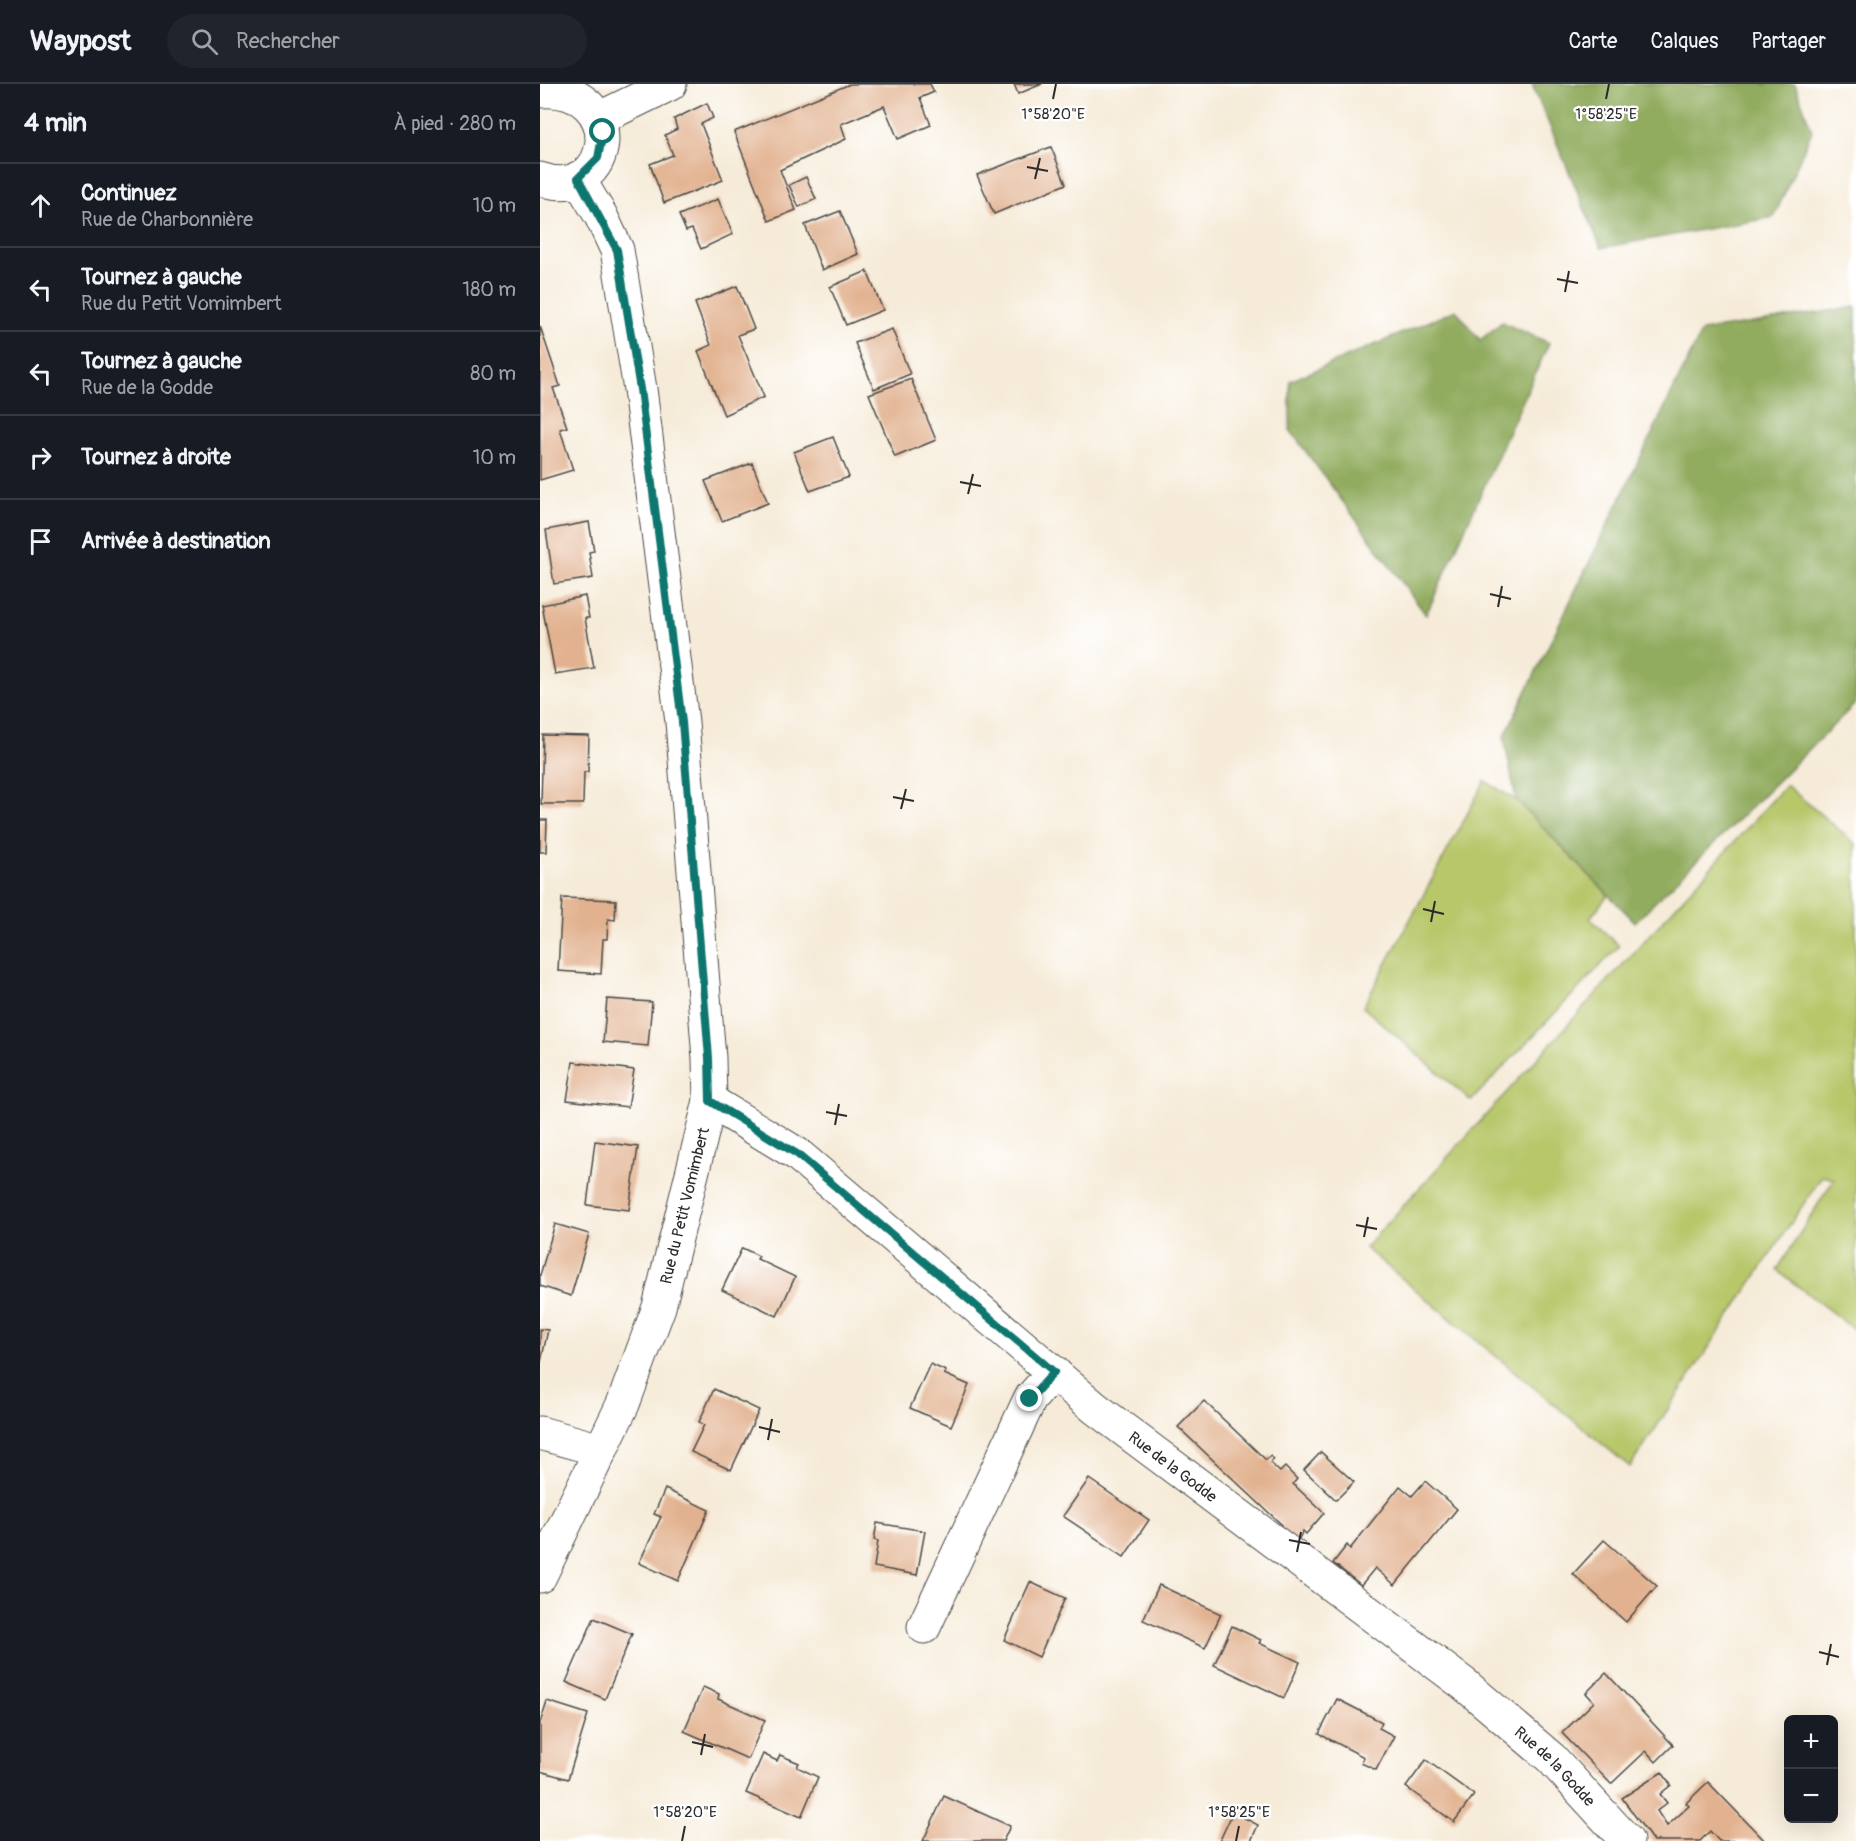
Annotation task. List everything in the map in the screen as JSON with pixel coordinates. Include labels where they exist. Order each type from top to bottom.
[{"type":"street","points":[[600,118],[670,84]]},
{"type":"street","points":[[540,91],[555,88],[582,96],[600,118],[603,132],[598,158],[578,178],[564,182],[540,179]]},
{"type":"street","name":"Rue du Petit Vomimbert","points":[[540,1576],[623,1404],[659,1307],[710,1101],[709,1058],[682,722],[640,389],[617,250],[578,178]]},
{"type":"street","name":"Rue de la Godde","points":[[710,1101],[797,1154],[1095,1408],[1464,1684],[1551,1758],[1627,1841]]},
{"type":"street","points":[[924,1628],[1030,1399],[1054,1372]]},
{"type":"street","points":[[540,1433],[601,1450]]},
{"type":"green space","points":[[1532,84],[1795,84],[1812,131],[1774,217],[1601,248]]},
{"type":"green space","points":[[1856,307],[1856,703],[1635,922],[1516,800],[1504,737],[1702,331]]},
{"type":"green space","points":[[1456,310],[1480,340],[1502,322],[1549,343],[1426,615],[1290,430],[1290,381]]},
{"type":"green space","points":[[1485,781],[1516,800],[1608,895],[1590,918],[1619,946],[1471,1101],[1363,1007]]},
{"type":"green space","points":[[1786,785],[1856,844],[1856,1331],[1777,1270],[1834,1179],[1822,1176],[1630,1467],[1365,1248]]},
{"type":"building","points":[[850,84],[930,84],[934,92],[920,98],[931,125],[898,139],[884,106],[841,124],[846,139],[780,170],[796,210],[769,221],[734,132]]},
{"type":"building","points":[[1014,84],[1042,84],[1018,94]]},
{"type":"building","points":[[707,103],[713,118],[701,124],[723,180],[664,203],[650,164],[673,155],[665,135],[677,129],[674,119]]},
{"type":"building","points":[[1051,147],[1066,184],[994,214],[977,175]]},
{"type":"building","points":[[806,177],[816,199],[799,207],[789,185]]},
{"type":"building","points":[[718,199],[733,234],[701,249],[692,229],[686,231],[679,215]]},
{"type":"building","points":[[840,211],[858,254],[822,270],[805,225]]},
{"type":"building","points":[[867,271],[883,310],[846,325],[830,287]]},
{"type":"building","points":[[737,286],[754,329],[738,335],[764,397],[724,415],[698,351],[711,345],[695,303]]},
{"type":"building","points":[[540,326],[560,386],[553,388],[567,427],[560,429],[573,470],[540,480]]},
{"type":"building","points":[[892,329],[910,374],[874,389],[855,343]]},
{"type":"building","points":[[911,379],[936,440],[895,457],[869,394]]},
{"type":"building","points":[[833,437],[849,477],[810,491],[794,452]]},
{"type":"building","points":[[752,463],[768,503],[722,521],[705,481]]},
{"type":"building","points":[[589,522],[594,551],[589,552],[593,578],[554,584],[546,530]]},
{"type":"building","points":[[585,596],[589,618],[585,618],[594,668],[555,674],[542,605]]},
{"type":"building","points":[[543,735],[589,736],[588,772],[584,772],[583,804],[541,804]]},
{"type":"building","points":[[540,820],[547,820],[546,852],[540,852]]},
{"type":"building","points":[[562,898],[616,900],[615,920],[608,919],[607,939],[603,939],[601,974],[558,971]]},
{"type":"building","points":[[607,999],[652,1002],[648,1046],[603,1042]]},
{"type":"building","points":[[573,1062],[634,1070],[628,1107],[567,1100]]},
{"type":"building","points":[[595,1141],[638,1147],[629,1210],[587,1205]]},
{"type":"building","points":[[555,1224],[589,1234],[571,1296],[540,1286],[540,1275]]},
{"type":"building","points":[[742,1248],[759,1256],[757,1259],[795,1277],[777,1316],[722,1290]]},
{"type":"building","points":[[540,1329],[548,1330],[541,1362],[540,1362]]},
{"type":"building","points":[[930,1364],[946,1371],[944,1374],[969,1385],[951,1426],[910,1408]]},
{"type":"building","points":[[714,1389],[759,1410],[731,1470],[691,1452],[704,1425],[699,1422]]},
{"type":"building","points":[[1204,1401],[1266,1460],[1270,1456],[1274,1459],[1270,1463],[1280,1472],[1285,1467],[1297,1479],[1293,1484],[1324,1513],[1306,1534],[1303,1531],[1296,1544],[1278,1533],[1282,1525],[1178,1427]]},
{"type":"building","points":[[1321,1452],[1354,1482],[1336,1500],[1304,1470]]},
{"type":"building","points":[[1089,1479],[1149,1520],[1124,1557],[1063,1516]]},
{"type":"building","points":[[1425,1481],[1457,1509],[1395,1585],[1375,1568],[1361,1585],[1333,1563],[1347,1545],[1350,1549],[1400,1486],[1412,1496]]},
{"type":"building","points":[[665,1489],[709,1510],[678,1581],[639,1563],[661,1517],[654,1514]]},
{"type":"building","points":[[877,1523],[925,1531],[917,1575],[874,1567],[878,1541],[874,1540]]},
{"type":"building","points":[[1604,1540],[1657,1586],[1626,1622],[1573,1574]]},
{"type":"building","points":[[1030,1582],[1065,1598],[1039,1657],[1004,1640]]},
{"type":"building","points":[[1159,1585],[1221,1614],[1205,1648],[1143,1620]]},
{"type":"building","points":[[594,1618],[632,1634],[605,1699],[566,1682]]},
{"type":"building","points":[[1232,1626],[1261,1640],[1259,1643],[1300,1662],[1284,1698],[1214,1665]]},
{"type":"building","points":[[1606,1673],[1673,1745],[1656,1762],[1646,1751],[1611,1784],[1562,1733],[1594,1702],[1586,1693]]},
{"type":"building","points":[[703,1687],[719,1694],[718,1699],[765,1720],[748,1759],[684,1731]]},
{"type":"building","points":[[1337,1699],[1382,1722],[1379,1728],[1394,1736],[1376,1770],[1361,1763],[1364,1757],[1319,1734]]},
{"type":"building","points":[[547,1701],[588,1714],[568,1779],[540,1771],[540,1723]]},
{"type":"building","points":[[763,1754],[777,1761],[780,1755],[799,1763],[797,1767],[818,1777],[801,1817],[746,1793]]},
{"type":"building","points":[[1426,1760],[1474,1795],[1454,1822],[1406,1787]]},
{"type":"building","points":[[1662,1772],[1671,1785],[1660,1794],[1667,1803],[1657,1811],[1667,1826],[1689,1806],[1686,1803],[1708,1782],[1765,1841],[1719,1841],[1710,1831],[1700,1841],[1653,1841],[1622,1798]]},
{"type":"building","points":[[944,1796],[1010,1826],[1003,1841],[923,1841]]},
{"type":"building","points":[[1233,1812],[1258,1825],[1251,1841],[1220,1840]]},
{"type":"route","points":[[603,132],[603,146],[598,158],[578,178],[601,216],[617,250],[640,389],[682,722],[709,1058],[710,1101],[797,1154],[1054,1372],[1030,1399]]}]
